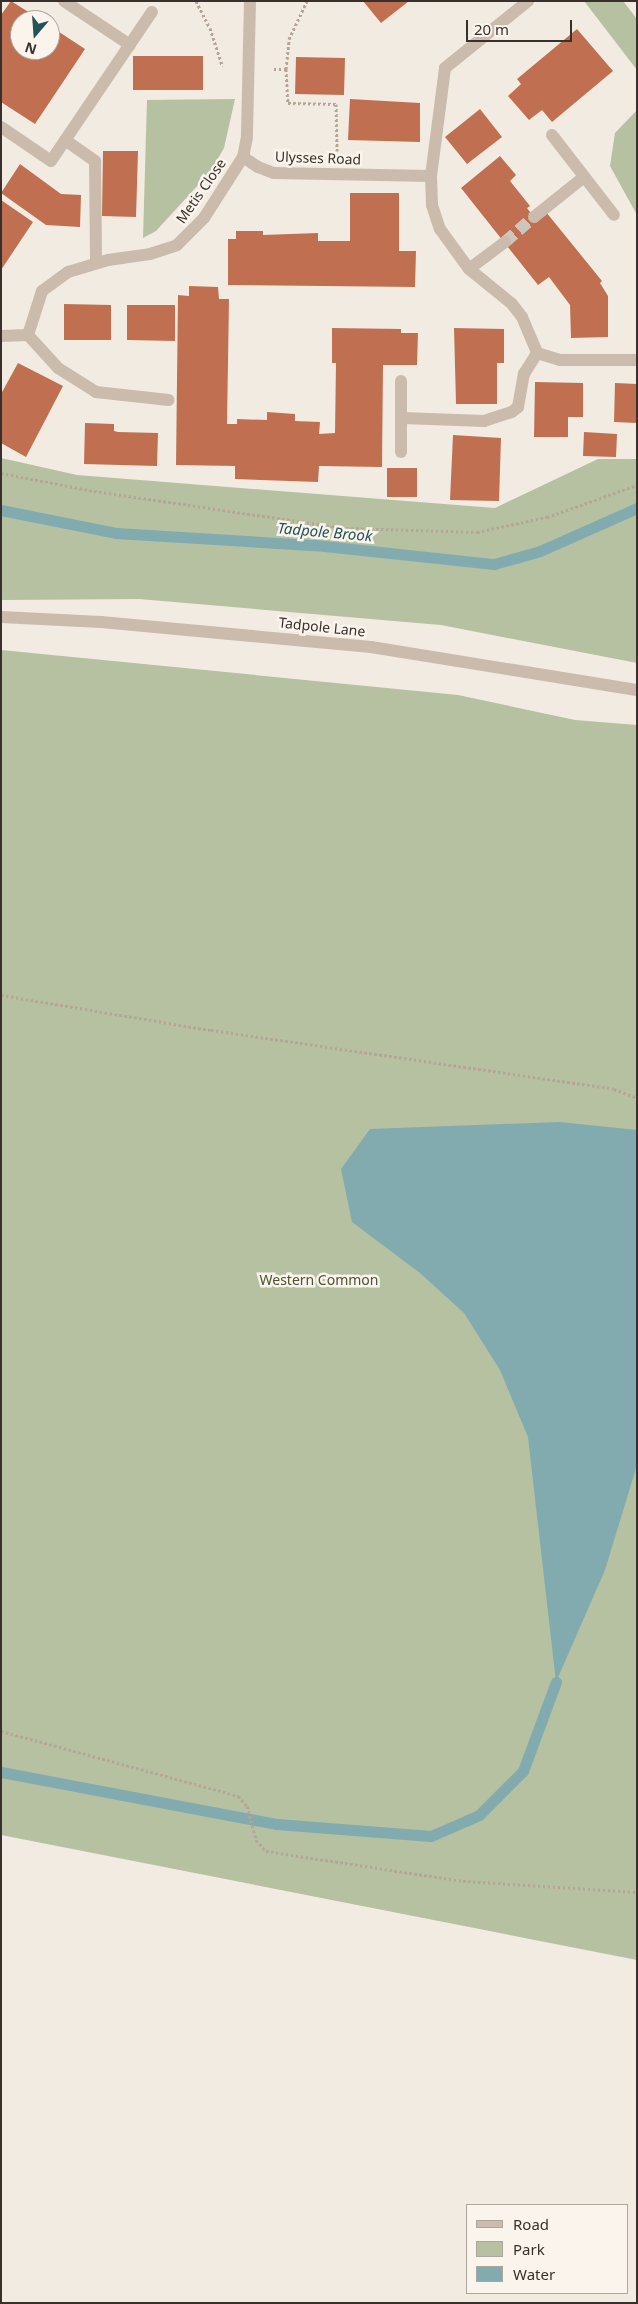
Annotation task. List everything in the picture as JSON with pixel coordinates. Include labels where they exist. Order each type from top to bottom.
[{"type":"street","points":[[64,1],[130,45]]},
{"type":"street","points":[[243,157],[247,137],[250,1]]},
{"type":"street","points":[[528,1],[445,68],[432,176],[434,217],[469,269],[512,304],[522,317],[537,353]]},
{"type":"street","points":[[1,127],[51,161],[152,12]]},
{"type":"street","points":[[552,135],[614,215]]},
{"type":"street","points":[[66,140],[95,161],[96,263]]},
{"type":"street","name":"Ulysses Road","points":[[243,157],[258,167],[274,173],[432,176]]},
{"type":"street","name":"Metis Close","points":[[28,335],[36,303],[44,288],[68,272],[96,263],[150,254],[177,245],[204,218],[243,157]]},
{"type":"street","points":[[534,217],[584,177]]},
{"type":"street","points":[[469,269],[504,242]]},
{"type":"street","points":[[1,336],[28,335],[58,368],[96,392],[168,400]]},
{"type":"street","points":[[537,353],[560,360],[637,360]]},
{"type":"street","points":[[402,418],[484,421],[512,412],[518,407],[524,374],[537,353]]},
{"type":"street","points":[[401,381],[402,452]]},
{"type":"street","name":"Tadpole Lane","points":[[1,617],[101,622],[371,647],[637,690]]},
{"type":"path","points":[[286,69],[288,103],[336,104],[338,175]]},
{"type":"path","points":[[1,473],[94,491],[346,528],[477,532],[547,517],[637,485]]},
{"type":"path","points":[[1,995],[221,1032],[614,1089],[637,1098]]},
{"type":"path","points":[[1,1731],[238,1796],[247,1806],[256,1840],[266,1850],[463,1881],[637,1892]]},
{"type":"green space","points":[[584,1],[623,1],[637,19],[637,70]]},
{"type":"green space","points":[[235,99],[224,148],[210,172],[156,231],[143,238],[147,100]]},
{"type":"green space","points":[[637,110],[637,215],[610,166],[615,133]]},
{"type":"green space","points":[[1,458],[77,475],[495,508],[598,459],[637,459],[637,663],[441,625],[139,599],[1,600]]},
{"type":"green space","name":"Western Common","points":[[1,650],[458,695],[575,720],[637,725],[637,1960],[1,1835]]},
{"type":"water","points":[[560,1122],[637,1130],[637,1465],[605,1570],[556,1682],[528,1437],[500,1370],[464,1313],[420,1273],[352,1222],[341,1169],[370,1129]]},
{"type":"building","points":[[11,1],[25,10],[10,10],[10,60],[60,60],[60,33],[85,49],[35,124],[1,102],[1,15]]},
{"type":"building","points":[[363,1],[409,1],[381,23]]},
{"type":"building","points":[[577,29],[613,71],[552,122],[542,110],[529,120],[508,96],[521,84],[517,79]]},
{"type":"building","points":[[133,56],[203,56],[203,90],[133,90]]},
{"type":"building","points":[[296,57],[345,58],[344,95],[295,94]]},
{"type":"building","points":[[350,99],[420,103],[420,142],[348,140]]},
{"type":"building","points":[[480,109],[502,137],[467,164],[445,137]]},
{"type":"building","points":[[103,151],[138,151],[136,217],[102,216]]},
{"type":"building","points":[[500,156],[516,175],[510,181],[530,206],[527,208],[536,220],[546,212],[602,281],[600,283],[608,296],[608,337],[571,338],[570,305],[549,277],[538,285],[461,188]]},
{"type":"building","points":[[20,164],[61,194],[81,195],[80,227],[46,225],[1,193]]},
{"type":"building","points":[[350,193],[399,193],[399,251],[416,251],[415,287],[228,285],[228,239],[236,239],[236,231],[263,231],[263,235],[318,233],[318,241],[350,241]]},
{"type":"building","points":[[1,200],[33,222],[1,270]]},
{"type":"building","points":[[189,286],[218,287],[219,299],[229,299],[227,424],[237,424],[237,419],[267,420],[267,412],[295,414],[295,421],[320,422],[319,434],[335,433],[336,363],[332,363],[332,328],[401,329],[401,333],[418,333],[417,365],[383,365],[382,467],[319,466],[318,482],[235,479],[235,466],[176,465],[178,295],[189,296]]},
{"type":"building","points":[[64,304],[111,305],[111,340],[64,340]]},
{"type":"building","points":[[127,305],[175,305],[175,341],[127,340]]},
{"type":"building","points":[[454,328],[504,329],[504,363],[497,363],[497,404],[456,404]]},
{"type":"building","points":[[18,363],[63,386],[26,457],[1,443],[1,394]]},
{"type":"building","points":[[535,382],[583,383],[583,417],[568,417],[568,437],[534,437]]},
{"type":"building","points":[[615,383],[637,384],[637,423],[614,422]]},
{"type":"building","points":[[85,423],[114,424],[114,431],[118,432],[158,433],[157,466],[84,464]]},
{"type":"building","points":[[584,432],[617,434],[616,457],[583,456]]},
{"type":"building","points":[[453,435],[501,438],[499,501],[450,500]]},
{"type":"building","points":[[387,468],[417,468],[417,497],[387,497]]},
{"type":"waterway","name":"Tadpole Brook","points":[[1,510],[116,533],[315,545],[494,564],[540,551],[637,508]]},
{"type":"waterway","points":[[1,1772],[277,1824],[431,1836],[479,1815],[523,1771],[556,1682]]},
{"type":"tunnel","points":[[505,242],[534,217]]}]
